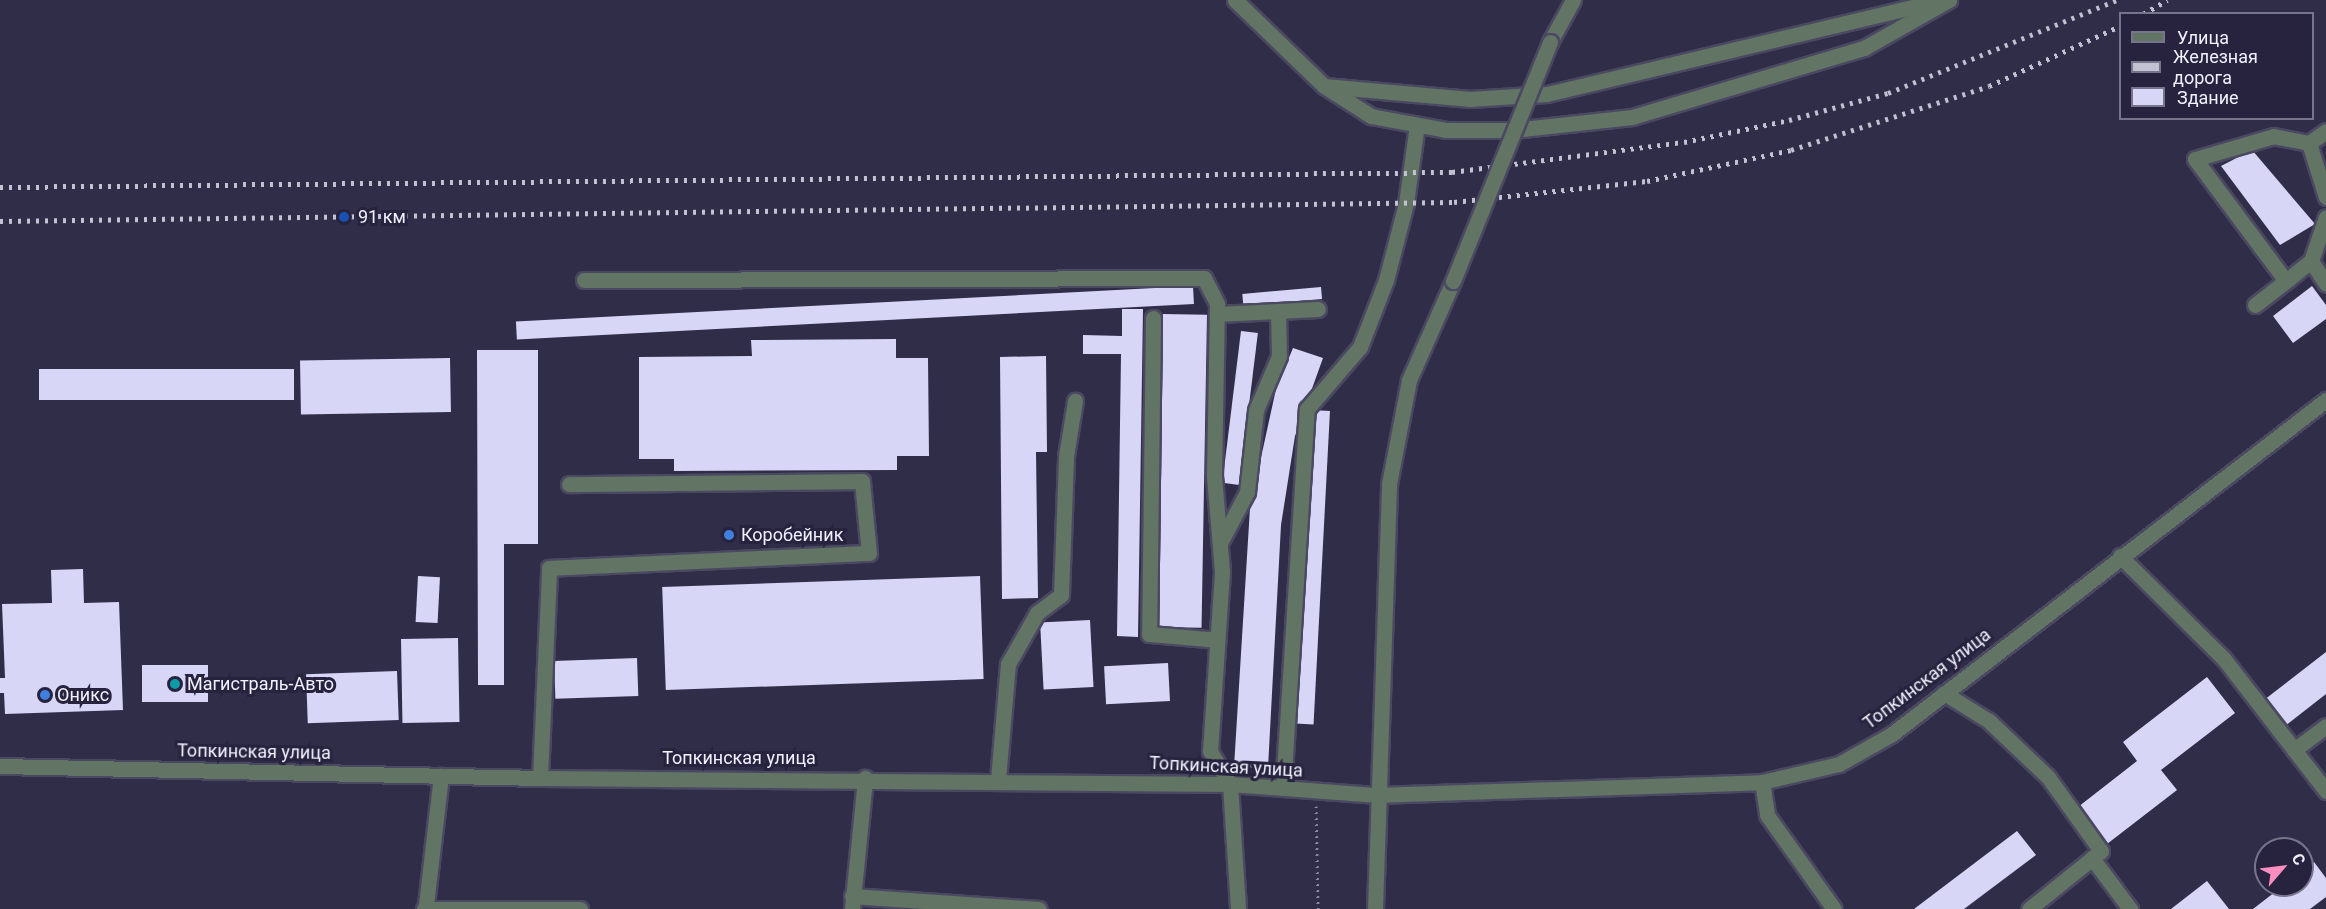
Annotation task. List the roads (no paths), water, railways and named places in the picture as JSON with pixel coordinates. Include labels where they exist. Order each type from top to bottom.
[{"type":"street","points":[[1235,0],[1324,86],[1371,116],[1417,125],[1513,130],[1632,117],[1864,48],[1949,0]]},
{"type":"street","points":[[1375,909],[1375,795],[1389,484],[1410,380],[1453,281],[1550,42],[1573,0]]},
{"type":"street","points":[[1324,86],[1470,99],[1547,94],[1942,0]]},
{"type":"street","points":[[1283,788],[1307,409],[1360,347],[1406,203],[1417,125]]},
{"type":"street","points":[[2286,281],[2195,159],[2274,135],[2308,143],[2326,131]]},
{"type":"street","points":[[2308,143],[2326,197]]},
{"type":"street","points":[[2255,305],[2311,261],[2326,217]]},
{"type":"street","points":[[2311,261],[2326,284]]},
{"type":"street","points":[[584,280],[1204,278],[1216,314],[1214,476],[1220,543],[1210,751],[1230,784],[1238,909]]},
{"type":"street","points":[[1216,314],[1318,309]]},
{"type":"street","points":[[1220,543],[1246,492],[1256,410],[1278,356],[1278,311]]},
{"type":"street","points":[[1153,318],[1149,634],[1217,640]]},
{"type":"street","name":"Топкинская улица","points":[[0,766],[540,778],[865,778],[1230,784],[1375,795],[1762,782],[1839,764],[1892,734],[2120,556],[2326,400]]},
{"type":"street","points":[[998,780],[1008,664],[1037,613],[1061,595],[1066,456],[1075,401]]},
{"type":"street","points":[[540,778],[549,568],[869,553],[862,481],[569,484]]},
{"type":"street","points":[[2120,556],[2224,659],[2326,791]]},
{"type":"street","points":[[1944,693],[1989,721],[2048,777],[2101,851],[2029,909]]},
{"type":"street","points":[[2294,750],[2326,726]]},
{"type":"street","points":[[441,776],[425,907],[580,909]]},
{"type":"street","points":[[865,778],[852,903],[1039,909]]},
{"type":"street","points":[[1762,782],[1767,815],[1834,909]]},
{"type":"street","points":[[2092,858],[2130,909]]},
{"type":"railway","points":[[0,187],[1452,172],[1684,142],[1789,120],[1888,93],[2117,0]]},
{"type":"railway","points":[[2146,12],[2167,0]]},
{"type":"railway","points":[[0,221],[1454,202],[1647,181],[1791,150],[1989,86],[2119,26]]},
{"type":"place","name":"91 км","points":[[344,217]]},
{"type":"place","name":"Коробейник","points":[[729,535]]},
{"type":"place","name":"Магистраль-Авто","points":[[175,684]]},
{"type":"place","name":"Оникс","points":[[45,695]]}]
